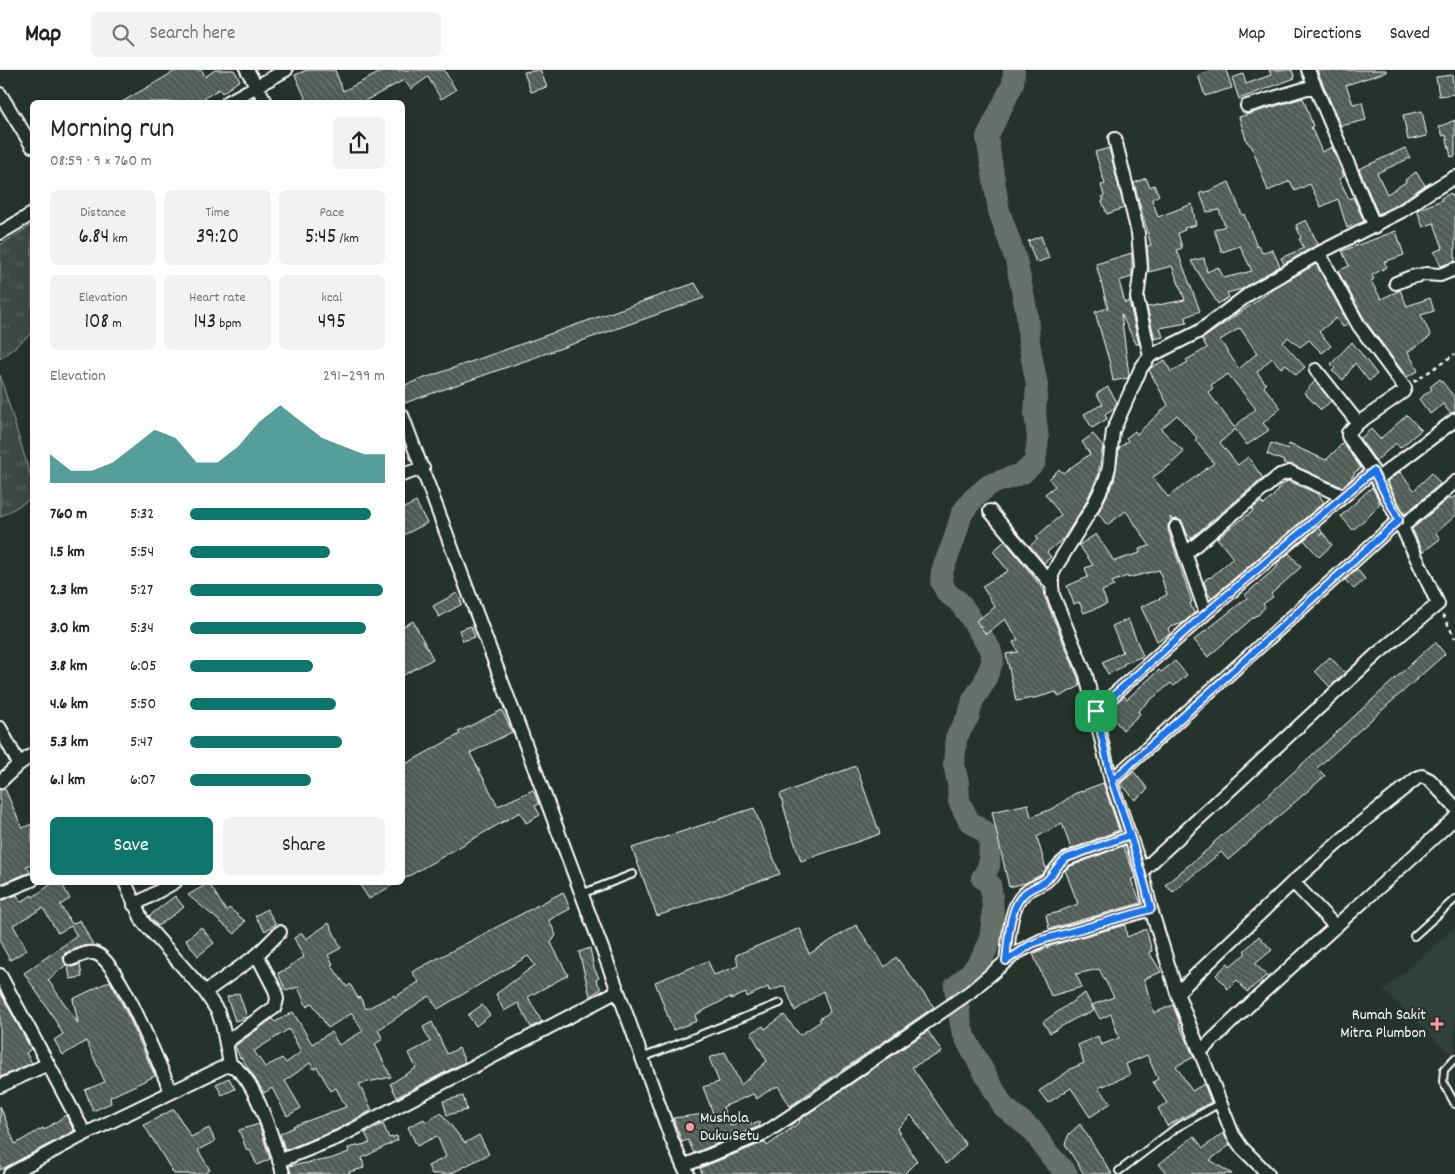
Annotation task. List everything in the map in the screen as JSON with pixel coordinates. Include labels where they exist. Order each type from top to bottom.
[{"type":"street","points":[[247,70],[265,100]]},
{"type":"street","points":[[232,100],[286,70]]},
{"type":"street","points":[[1308,70],[1374,226]]},
{"type":"street","points":[[1247,106],[1314,86]]},
{"type":"street","points":[[0,94],[30,143]]},
{"type":"street","points":[[1115,140],[1138,233],[1141,267],[1137,298],[1150,356]]},
{"type":"street","points":[[1268,1174],[1242,1148],[1230,1129],[1177,993],[1151,909],[1142,871],[1112,781],[1086,675],[1060,611],[1052,585],[1052,576],[1092,508],[1106,479],[1113,431],[1141,368],[1150,356],[1200,331],[1253,291],[1320,253],[1402,211],[1455,177]]},
{"type":"street","points":[[0,233],[30,215]]},
{"type":"street","points":[[1142,871],[1377,654],[1438,604],[1375,475],[1348,436],[1358,423],[1403,392],[1405,388],[1359,326],[1320,253]]},
{"type":"street","points":[[1396,283],[1426,274],[1440,275],[1455,268]]},
{"type":"street","points":[[1316,370],[1358,423]]},
{"type":"street","points":[[1096,711],[1342,496],[1455,420]]},
{"type":"street","points":[[405,423],[685,1170],[765,1133],[970,992],[1006,961],[1030,945],[1151,909]]},
{"type":"street","points":[[405,474],[423,468]]},
{"type":"street","points":[[1186,554],[1280,475],[1285,473],[1290,472],[1342,496]]},
{"type":"street","points":[[1112,781],[1400,523],[1455,482]]},
{"type":"street","points":[[990,511],[1052,585]]},
{"type":"street","points":[[1176,527],[1206,613]]},
{"type":"street","points":[[0,728],[19,764]]},
{"type":"street","points":[[0,782],[30,756]]},
{"type":"street","points":[[1177,993],[1293,882],[1362,822],[1417,778],[1422,776],[1430,780],[1455,807]]},
{"type":"street","points":[[1201,1051],[1259,995],[1455,818]]},
{"type":"street","points":[[1006,961],[1013,914],[1021,896],[1047,880],[1062,861],[1067,858],[1130,835]]},
{"type":"street","points":[[0,894],[30,881]]},
{"type":"street","points":[[1293,882],[1336,927]]},
{"type":"street","points":[[126,885],[143,922],[205,992],[218,1012],[230,1064],[240,1071],[254,1092],[281,1168],[618,990]]},
{"type":"street","points":[[134,905],[170,885]]},
{"type":"street","points":[[205,992],[257,955],[280,932]]},
{"type":"street","points":[[71,959],[92,952],[98,954],[107,962],[121,982],[174,1090]]},
{"type":"street","points":[[226,1042],[275,1007],[277,999],[274,990],[257,955]]},
{"type":"street","points":[[0,975],[85,1134]]},
{"type":"street","points":[[0,1086],[48,1064]]},
{"type":"street","points":[[10,1174],[85,1134],[230,1064]]},
{"type":"lane","points":[[581,894],[633,874]]},
{"type":"lane","points":[[1414,936],[1455,899]]},
{"type":"lane","points":[[642,1058],[780,1003]]},
{"type":"lane","points":[[1455,1058],[1444,1070],[1443,1082],[1455,1104]]},
{"type":"lane","points":[[1119,1171],[1176,1128],[1220,1103]]},
{"type":"path","points":[[1405,388],[1455,354]]},
{"type":"path","points":[[1438,604],[1455,638]]},
{"type":"shaded area","name":"Rumah Sakit Mitra Plumbon","points":[[1455,927],[1455,1058],[1384,990]]},
{"type":"green space","points":[[30,226],[30,335],[0,359],[0,245]]},
{"type":"green space","points":[[0,375],[30,474],[30,499],[0,517]]},
{"type":"building","points":[[177,70],[202,70],[205,77],[215,70],[234,70],[240,80],[222,93],[219,89],[201,100],[125,100]]},
{"type":"building","points":[[307,70],[335,70],[343,91],[385,70],[444,70],[456,90],[441,99],[428,77],[411,89],[404,80],[367,100],[306,100],[295,75]]},
{"type":"building","points":[[540,70],[547,87],[531,92],[524,72]]},
{"type":"building","points":[[1214,70],[1226,70],[1232,88],[1205,96],[1198,75]]},
{"type":"building","points":[[1269,70],[1292,70],[1295,78],[1239,99],[1232,78],[1243,74],[1246,84],[1271,75]]},
{"type":"building","points":[[1317,70],[1386,70],[1386,72],[1346,85],[1353,104],[1362,102],[1366,120],[1341,126]]},
{"type":"building","points":[[1452,75],[1454,94],[1439,96],[1436,77]]},
{"type":"building","points":[[1303,98],[1313,126],[1311,127],[1322,152],[1332,147],[1344,176],[1339,179],[1349,199],[1353,197],[1364,221],[1360,223],[1347,228],[1338,199],[1321,207],[1310,184],[1295,191],[1290,181],[1268,191],[1252,147],[1247,142],[1239,117]]},
{"type":"building","points":[[1422,111],[1427,136],[1408,140],[1403,115]]},
{"type":"building","points":[[1455,120],[1455,156],[1451,157],[1446,135],[1443,136],[1439,127]]},
{"type":"building","points":[[1109,148],[1124,208],[1107,214],[1102,201],[1104,196],[1101,185],[1105,184],[1095,152]]},
{"type":"building","points":[[1405,148],[1410,158],[1377,173],[1387,194],[1406,182],[1405,180],[1416,172],[1425,185],[1398,204],[1378,214],[1359,169]]},
{"type":"building","points":[[1146,178],[1150,187],[1154,185],[1159,195],[1152,199],[1158,217],[1192,204],[1196,225],[1184,228],[1185,230],[1178,233],[1182,248],[1177,250],[1200,311],[1186,317],[1187,323],[1160,328],[1163,337],[1155,339],[1147,307],[1185,300],[1172,266],[1149,272],[1147,246],[1151,245],[1134,183]]},
{"type":"building","points":[[1229,182],[1257,247],[1259,246],[1262,253],[1272,249],[1280,266],[1242,289],[1227,293],[1229,297],[1218,304],[1191,261],[1204,258],[1207,272],[1218,267],[1224,278],[1252,271],[1240,246],[1222,252],[1214,230],[1225,226],[1219,210],[1207,212],[1200,193]]},
{"type":"building","points":[[1451,193],[1455,201],[1455,261],[1441,266],[1434,252],[1443,248],[1434,223],[1423,227],[1417,210],[1442,200],[1441,198]]},
{"type":"building","points":[[1306,220],[1318,244],[1284,264],[1281,258],[1304,248],[1299,239],[1301,238],[1296,225]]},
{"type":"building","points":[[1396,231],[1404,255],[1384,262],[1387,267],[1372,275],[1374,279],[1371,281],[1381,299],[1400,290],[1407,306],[1430,298],[1434,311],[1421,315],[1431,336],[1408,352],[1418,371],[1407,377],[1366,322],[1338,271],[1349,266],[1342,251]]},
{"type":"building","points":[[1041,236],[1049,258],[1036,263],[1028,241]]},
{"type":"building","points":[[1132,253],[1132,277],[1119,281],[1125,303],[1129,301],[1139,344],[1136,344],[1121,314],[1129,375],[1128,378],[1113,381],[1095,312],[1108,308],[1096,264]]},
{"type":"building","points":[[1316,264],[1348,323],[1343,327],[1336,318],[1319,332],[1331,346],[1322,353],[1309,340],[1300,347],[1288,337],[1283,343],[1305,367],[1296,375],[1286,364],[1281,368],[1272,358],[1257,372],[1266,384],[1264,387],[1281,408],[1263,423],[1269,430],[1247,445],[1235,429],[1220,443],[1238,465],[1248,457],[1263,478],[1191,538],[1187,534],[1182,521],[1173,520],[1170,517],[1171,521],[1168,525],[1168,530],[1194,613],[1183,623],[1168,628],[1170,634],[1157,641],[1141,607],[1167,595],[1159,570],[1128,578],[1127,576],[1112,582],[1114,586],[1102,591],[1107,604],[1084,613],[1079,602],[1074,604],[1067,586],[1088,577],[1085,568],[1093,565],[1079,545],[1096,534],[1114,561],[1140,553],[1139,549],[1150,546],[1126,511],[1107,525],[1098,513],[1114,481],[1119,448],[1128,441],[1126,438],[1135,431],[1137,434],[1168,405],[1149,370],[1165,360],[1171,372],[1188,362],[1186,360],[1207,348],[1202,339],[1278,286]],"holes":[[[1240,328],[1257,353],[1239,369],[1220,340]],[[1228,374],[1256,409],[1234,427],[1208,392],[1213,388],[1211,385]],[[1177,415],[1197,438],[1195,440],[1214,463],[1168,497],[1153,477],[1184,452],[1161,429]]]},
{"type":"building","points":[[695,283],[704,298],[405,403],[405,385]]},
{"type":"building","points":[[1352,342],[1377,374],[1369,381],[1355,363],[1343,380],[1332,371],[1335,368],[1331,364]]},
{"type":"building","points":[[1440,379],[1455,398],[1455,412],[1450,413],[1443,404],[1430,414],[1419,399],[1432,389],[1430,387]]},
{"type":"building","points":[[1315,381],[1331,401],[1321,410],[1304,393]]},
{"type":"building","points":[[1108,387],[1117,402],[1114,408],[1105,414],[1107,419],[1092,428],[1084,414],[1103,404],[1096,394]]},
{"type":"building","points":[[1407,415],[1421,430],[1400,448],[1396,443],[1376,461],[1360,439],[1371,429],[1380,439]]},
{"type":"building","points":[[1093,434],[1103,446],[1098,476],[1085,504],[1064,538],[1047,552],[1051,557],[1044,563],[1030,546],[1038,539],[1036,537],[1061,515],[1045,494],[1055,486],[1049,479],[1059,469],[1063,473],[1090,454],[1082,442]]},
{"type":"building","points":[[1271,443],[1288,449],[1289,444],[1326,460],[1343,443],[1361,468],[1342,487],[1293,465],[1283,463],[1284,461],[1267,454]]},
{"type":"building","points":[[1400,472],[1414,490],[1432,473],[1440,484],[1405,514],[1387,481]]},
{"type":"building","points":[[1289,481],[1318,494],[1324,502],[1211,598],[1204,581],[1233,558],[1217,538],[1253,511],[1252,509],[1261,502],[1264,505],[1277,490]]},
{"type":"building","points":[[1372,487],[1380,503],[1353,530],[1341,516]]},
{"type":"building","points":[[1455,496],[1455,516],[1436,533],[1440,539],[1423,552],[1412,529],[1450,497],[1451,499]]},
{"type":"building","points":[[416,502],[427,523],[405,534],[405,508]]},
{"type":"building","points":[[1319,527],[1322,532],[1320,536],[1323,533],[1332,545],[1319,557],[1304,540]]},
{"type":"building","points":[[1005,541],[1044,590],[1045,598],[1078,678],[1080,686],[1059,697],[1056,692],[1016,701],[1006,654],[1018,652],[1013,642],[1018,640],[1005,619],[986,634],[976,621],[995,607],[982,586],[1008,571],[993,551]]},
{"type":"building","points":[[1289,553],[1301,567],[1271,594],[1273,597],[1263,604],[1265,607],[1257,616],[1208,657],[1194,640],[1247,598],[1245,595],[1278,566],[1276,564]]},
{"type":"building","points":[[1357,569],[1365,579],[1354,589],[1345,580]]},
{"type":"building","points":[[457,593],[462,604],[439,617],[433,606]]},
{"type":"building","points":[[1128,619],[1143,656],[1123,664],[1124,666],[1108,674],[1102,662],[1123,652],[1112,626]]},
{"type":"building","points":[[413,621],[433,659],[405,674],[405,625]]},
{"type":"building","points":[[471,626],[475,637],[463,641],[459,630]]},
{"type":"building","points":[[1435,642],[1445,654],[1317,768],[1325,776],[1228,860],[1221,852],[1173,892],[1165,885],[1261,802]]},
{"type":"building","points":[[1330,657],[1345,673],[1330,687],[1315,671]]},
{"type":"building","points":[[1175,661],[1187,675],[1174,686],[1171,683],[1148,702],[1138,711],[1140,714],[1123,730],[1107,712],[1124,696],[1127,699],[1159,670],[1161,672]]},
{"type":"building","points":[[502,710],[512,732],[470,753],[498,806],[533,790],[539,804],[535,806],[540,815],[526,823],[520,812],[405,878],[405,764],[460,734],[458,732]]},
{"type":"building","points":[[856,766],[880,834],[801,861],[780,794]]},
{"type":"building","points":[[1134,772],[1148,789],[1135,800],[1121,783]]},
{"type":"building","points":[[1103,783],[1119,830],[1071,849],[1062,823],[1037,837],[1046,869],[1041,875],[1025,883],[1009,887],[992,812],[1028,804],[1031,817],[1054,808],[1074,794]]},
{"type":"building","points":[[5,789],[22,828],[30,825],[30,865],[26,866],[30,871],[0,884],[0,790]]},
{"type":"building","points":[[754,808],[780,874],[657,916],[632,848]]},
{"type":"building","points":[[1123,846],[1134,873],[1135,878],[1131,880],[1141,903],[1049,929],[1046,915],[1060,912],[1078,904],[1065,870]]},
{"type":"building","points":[[50,885],[63,885],[70,899],[60,905],[72,924],[80,920],[93,945],[81,946],[65,953],[63,958],[66,965],[48,980],[78,1023],[73,999],[110,981],[155,1076],[110,1097],[111,1103],[93,1111],[85,1090],[105,1082],[86,1041],[63,1055],[54,1040],[63,1034],[24,973],[77,936],[71,926],[58,933],[43,908],[13,925],[27,950],[10,960],[0,942],[0,901],[17,895],[21,902],[32,895],[33,897]]},
{"type":"building","points":[[206,885],[210,885],[226,911],[229,908],[245,921],[235,934],[188,895]]},
{"type":"building","points":[[360,885],[393,885],[369,899]]},
{"type":"building","points":[[563,892],[570,909],[549,920],[556,935],[551,943],[568,975],[528,997],[542,1022],[531,1027],[518,1003],[504,1011],[496,994],[535,965],[528,956],[438,1009],[429,996],[378,1030],[383,1039],[375,1044],[391,1077],[359,1084],[372,1110],[336,1130],[285,1150],[280,1134],[293,1126],[346,1107],[336,1088],[331,1091],[317,1067],[314,1069],[310,1063],[285,1081],[301,1108],[287,1116],[272,1088],[264,1093],[240,1058],[235,1046],[272,1019],[275,1022],[293,1012],[312,1044],[331,1032],[339,1045],[363,1031],[352,1013],[328,1028],[312,1003],[307,1007],[298,987],[286,991],[278,973],[290,968],[289,966],[304,957],[294,938],[302,933],[306,939],[329,923],[341,948],[328,955],[333,964],[331,965],[347,987],[350,984],[366,1009],[394,995],[395,997],[419,982],[412,972]],"holes":[[[289,1029],[301,1052],[286,1063],[282,1058],[265,1067],[254,1051]]]},
{"type":"building","points":[[175,896],[184,907],[158,926],[149,916]]},
{"type":"building","points":[[267,909],[276,924],[265,931],[255,916]]},
{"type":"building","points":[[856,925],[885,967],[896,957],[934,1007],[790,1106],[778,1086],[757,1099],[753,1094],[723,1107],[730,1126],[749,1119],[752,1125],[759,1122],[760,1126],[694,1153],[688,1140],[682,1142],[673,1118],[713,1113],[703,1087],[719,1082],[709,1058],[725,1052],[741,1085],[767,1061],[751,1033],[763,1026],[765,1029],[784,1015],[800,1035],[821,1021],[819,1019],[830,1012],[823,991],[795,1011],[785,986],[769,991],[768,987],[747,997],[746,993],[731,999],[730,997],[695,1015],[697,1021],[673,1030],[655,982],[708,961],[714,975],[738,966],[736,955],[800,928],[809,954]]},
{"type":"building","points":[[1125,925],[1127,937],[1146,929],[1152,951],[1149,952],[1161,972],[1144,979],[1154,1013],[1173,1005],[1179,1024],[1194,1057],[1176,1066],[1192,1091],[1204,1084],[1211,1102],[1167,1126],[1158,1108],[1167,1103],[1153,1082],[1158,1079],[1147,1055],[1126,1064],[1130,1075],[1098,1088],[1111,1103],[1090,1117],[1071,1088],[1048,1103],[1039,1091],[1070,1069],[1084,1063],[1078,1045],[1098,1036],[1101,1045],[1119,1038],[1111,1014],[1100,1019],[1092,1005],[1114,997],[1099,969],[1076,974],[1082,987],[1051,996],[1033,954],[1053,945]]},
{"type":"building","points":[[201,927],[214,943],[198,956],[186,940]]},
{"type":"building","points":[[1259,936],[1272,950],[1255,964],[1267,975],[1247,992],[1237,980],[1228,989],[1216,975],[1228,963],[1230,966],[1246,953],[1244,951]]},
{"type":"building","points":[[590,948],[594,968],[599,978],[596,980],[601,989],[590,996],[579,952]]},
{"type":"building","points":[[80,964],[82,977],[70,979],[68,966],[73,967]]},
{"type":"building","points":[[0,992],[31,1049],[26,1053],[32,1063],[0,1077]]},
{"type":"building","points":[[239,993],[247,1017],[235,1021],[227,997]]},
{"type":"building","points":[[1085,993],[1094,1011],[1076,1018],[1050,1033],[1043,1022]]},
{"type":"building","points":[[482,1005],[490,1015],[476,1026],[468,1015]]},
{"type":"building","points":[[432,1022],[447,1054],[459,1048],[465,1062],[397,1097],[390,1084],[416,1068],[409,1053],[430,1042],[423,1027]]},
{"type":"building","points":[[928,1031],[942,1052],[912,1067],[966,1145],[946,1164],[911,1115],[897,1129],[917,1161],[904,1174],[702,1174],[700,1168],[765,1142],[767,1146],[800,1122],[799,1120]]},
{"type":"building","points":[[229,1078],[235,1089],[222,1095],[216,1084]]},
{"type":"building","points":[[463,1096],[467,1110],[447,1115],[443,1101]]},
{"type":"building","points":[[0,1106],[15,1144],[43,1128],[44,1130],[66,1115],[74,1131],[0,1170]]},
{"type":"building","points":[[174,1109],[191,1137],[209,1128],[215,1141],[198,1150],[210,1170],[203,1174],[174,1174],[144,1125]]},
{"type":"building","points":[[441,1113],[465,1143],[479,1135],[489,1154],[450,1174],[432,1174],[428,1166],[446,1157],[437,1136],[417,1146],[408,1127],[424,1119],[426,1122]]},
{"type":"building","points":[[259,1124],[270,1159],[257,1165],[250,1150],[247,1151],[239,1130]]},
{"type":"building","points":[[383,1124],[389,1138],[397,1136],[398,1140],[362,1158],[364,1168],[349,1172],[350,1174],[291,1174],[289,1166],[330,1159],[349,1152],[348,1148],[370,1143],[365,1133]]},
{"type":"building","points":[[1080,1124],[1112,1174],[1084,1174],[1065,1144],[1069,1134]]},
{"type":"building","points":[[1223,1133],[1230,1145],[1210,1160],[1232,1174],[1167,1174],[1159,1164],[1194,1136],[1203,1148]]},
{"type":"waterway","points":[[1014,70],[1013,84],[987,137],[999,211],[1016,260],[1027,314],[1029,343],[1037,385],[1035,413],[1038,439],[1035,462],[1023,473],[989,485],[973,499],[962,513],[942,571],[941,581],[947,593],[958,601],[968,614],[990,649],[993,660],[984,683],[973,700],[969,715],[956,738],[954,764],[959,801],[969,821],[986,833],[990,841],[989,866],[982,878],[990,884],[992,893],[992,925],[984,954],[973,969],[955,987],[962,1030],[1003,1106],[1032,1130],[1049,1154],[1067,1174]]},
{"type":"place","name":"Rumah Sakit Mitra Plumbon","points":[[1437,1024]]},
{"type":"place","name":"Mushola Duku Setu","points":[[690,1127]]},
{"type":"route","points":[[1096,711],[1099,732],[1112,781],[1130,835],[1067,858],[1062,861],[1047,880],[1021,896],[1014,908],[1006,961],[1016,953],[1042,940],[1151,909],[1142,871],[1130,835],[1112,781],[1399,520],[1373,471],[1206,613],[1096,711]]}]
